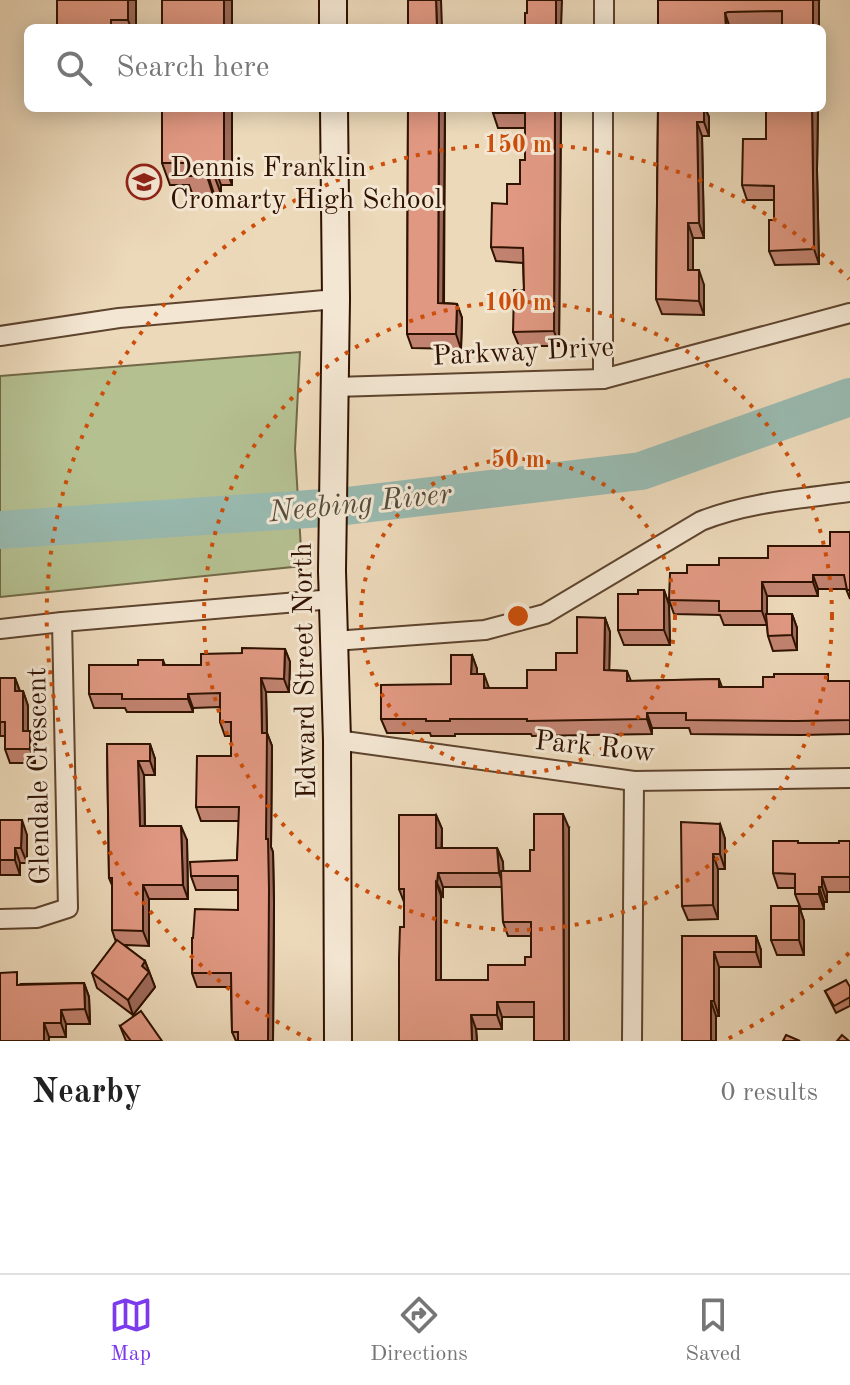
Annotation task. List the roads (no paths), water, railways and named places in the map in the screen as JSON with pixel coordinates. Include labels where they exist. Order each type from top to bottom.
[{"type":"main road","points":[[333,0],[333,24]]},
{"type":"main road","name":"Edward Street North","points":[[334,112],[336,299],[332,571],[337,740],[338,1041]]},
{"type":"street","points":[[604,0],[604,24]]},
{"type":"street","points":[[603,112],[603,379]]},
{"type":"street","points":[[0,336],[119,318],[336,299]]},
{"type":"street","name":"Parkway Drive","points":[[335,387],[603,379],[850,313]]},
{"type":"street","points":[[334,641],[485,630],[545,614],[701,521],[723,512],[850,492]]},
{"type":"street","points":[[0,629],[333,599]]},
{"type":"street","name":"Glendale Crescent","points":[[0,919],[37,918],[68,908],[62,622]]},
{"type":"street","name":"Park Row","points":[[337,740],[634,781],[850,778]]},
{"type":"street","points":[[632,1041],[634,781]]},
{"type":"waterway","name":"Neebing River","points":[[0,530],[338,507],[641,471],[850,397]]},
{"type":"place","name":"Dennis Franklin Cromarty High School","points":[[144,182]]}]
